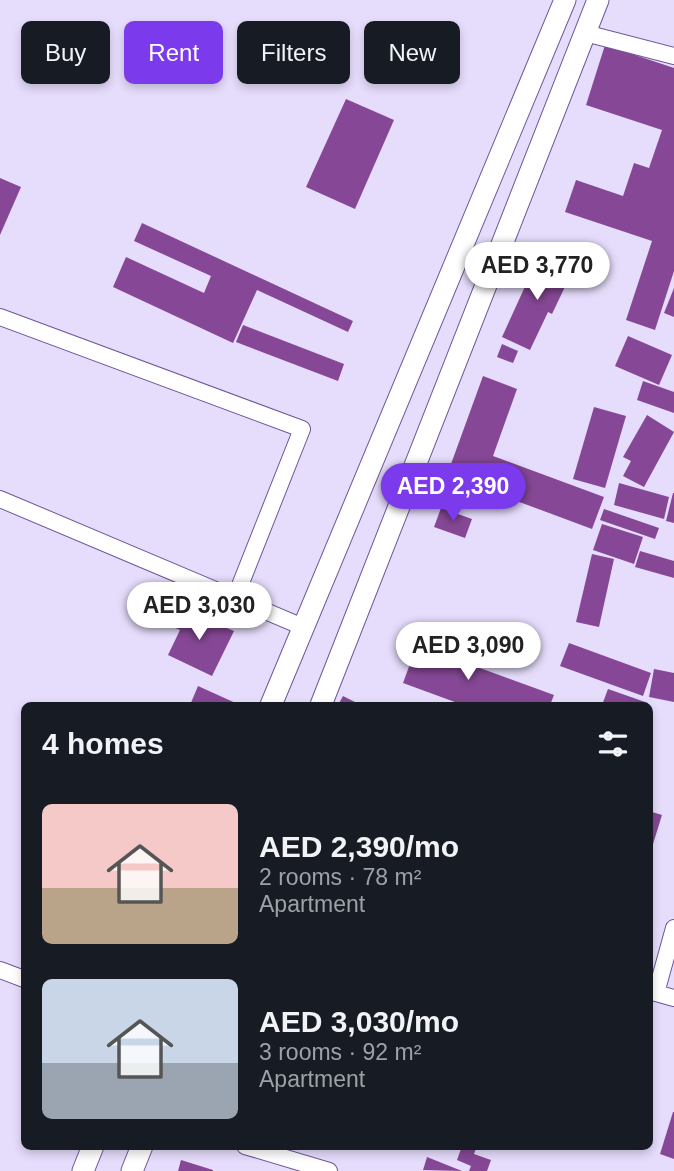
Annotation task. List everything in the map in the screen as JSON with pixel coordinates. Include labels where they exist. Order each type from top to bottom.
[{"type":"street","points":[[272,702],[565,0]]},
{"type":"street","points":[[322,702],[598,0]]},
{"type":"street","points":[[585,33],[674,56]]},
{"type":"street","points":[[0,317],[302,429],[235,598]]},
{"type":"street","points":[[0,499],[303,627]]},
{"type":"street","points":[[674,929],[653,992],[674,998]]},
{"type":"street","points":[[0,970],[21,978]]},
{"type":"street","points":[[83,1171],[91,1150]]},
{"type":"street","points":[[132,1171],[140,1150]]},
{"type":"street","points":[[258,1150],[329,1171]]},
{"type":"building","points":[[605,45],[674,68],[674,271],[655,330],[626,320],[652,241],[565,212],[576,180],[623,196],[634,163],[649,168],[662,130],[586,105]]},
{"type":"building","points":[[346,99],[394,120],[355,209],[306,187]]},
{"type":"building","points":[[0,178],[21,187],[0,235]]},
{"type":"building","points":[[142,223],[353,321],[348,332],[257,290],[233,343],[113,287],[126,257],[204,293],[211,276],[134,241]]},
{"type":"building","points":[[539,256],[572,272],[552,314],[548,312],[530,350],[502,337]]},
{"type":"building","points":[[674,288],[674,317],[664,313]]},
{"type":"building","points":[[243,325],[344,364],[338,381],[236,342]]},
{"type":"building","points":[[628,336],[672,355],[659,385],[615,366]]},
{"type":"building","points":[[502,344],[518,351],[513,363],[497,357]]},
{"type":"building","points":[[483,376],[517,389],[493,456],[604,497],[592,529],[447,475]]},
{"type":"building","points":[[643,381],[674,392],[674,413],[637,400]]},
{"type":"building","points":[[594,407],[626,416],[605,488],[573,479]]},
{"type":"building","points":[[647,415],[674,432],[644,487],[623,476],[631,461],[623,457]]},
{"type":"building","points":[[619,483],[669,497],[664,519],[614,505]]},
{"type":"building","points":[[674,493],[674,523],[666,521]]},
{"type":"building","points":[[441,508],[472,519],[465,538],[434,527]]},
{"type":"building","points":[[604,509],[659,528],[655,539],[600,520]]},
{"type":"building","points":[[602,524],[643,537],[634,564],[593,550]]},
{"type":"building","points":[[640,551],[674,561],[674,578],[635,567]]},
{"type":"building","points":[[592,554],[614,559],[599,627],[576,622]]},
{"type":"building","points":[[180,609],[234,631],[212,676],[168,655],[180,630],[171,626]]},
{"type":"building","points":[[569,643],[651,673],[643,696],[560,666]]},
{"type":"building","points":[[417,645],[554,695],[551,702],[455,702],[403,683]]},
{"type":"building","points":[[654,669],[674,673],[674,702],[649,697]]},
{"type":"building","points":[[198,686],[233,702],[191,702]]},
{"type":"building","points":[[608,689],[645,702],[603,702]]},
{"type":"building","points":[[343,696],[355,702],[340,702]]},
{"type":"building","points":[[653,812],[662,815],[653,844]]},
{"type":"building","points":[[674,1112],[674,1159],[660,1154]]},
{"type":"building","points":[[461,1150],[476,1150],[474,1154],[491,1160],[487,1171],[469,1171],[471,1166],[457,1160]]},
{"type":"building","points":[[427,1157],[462,1171],[423,1170]]},
{"type":"building","points":[[181,1160],[213,1170],[213,1171],[178,1171]]}]
